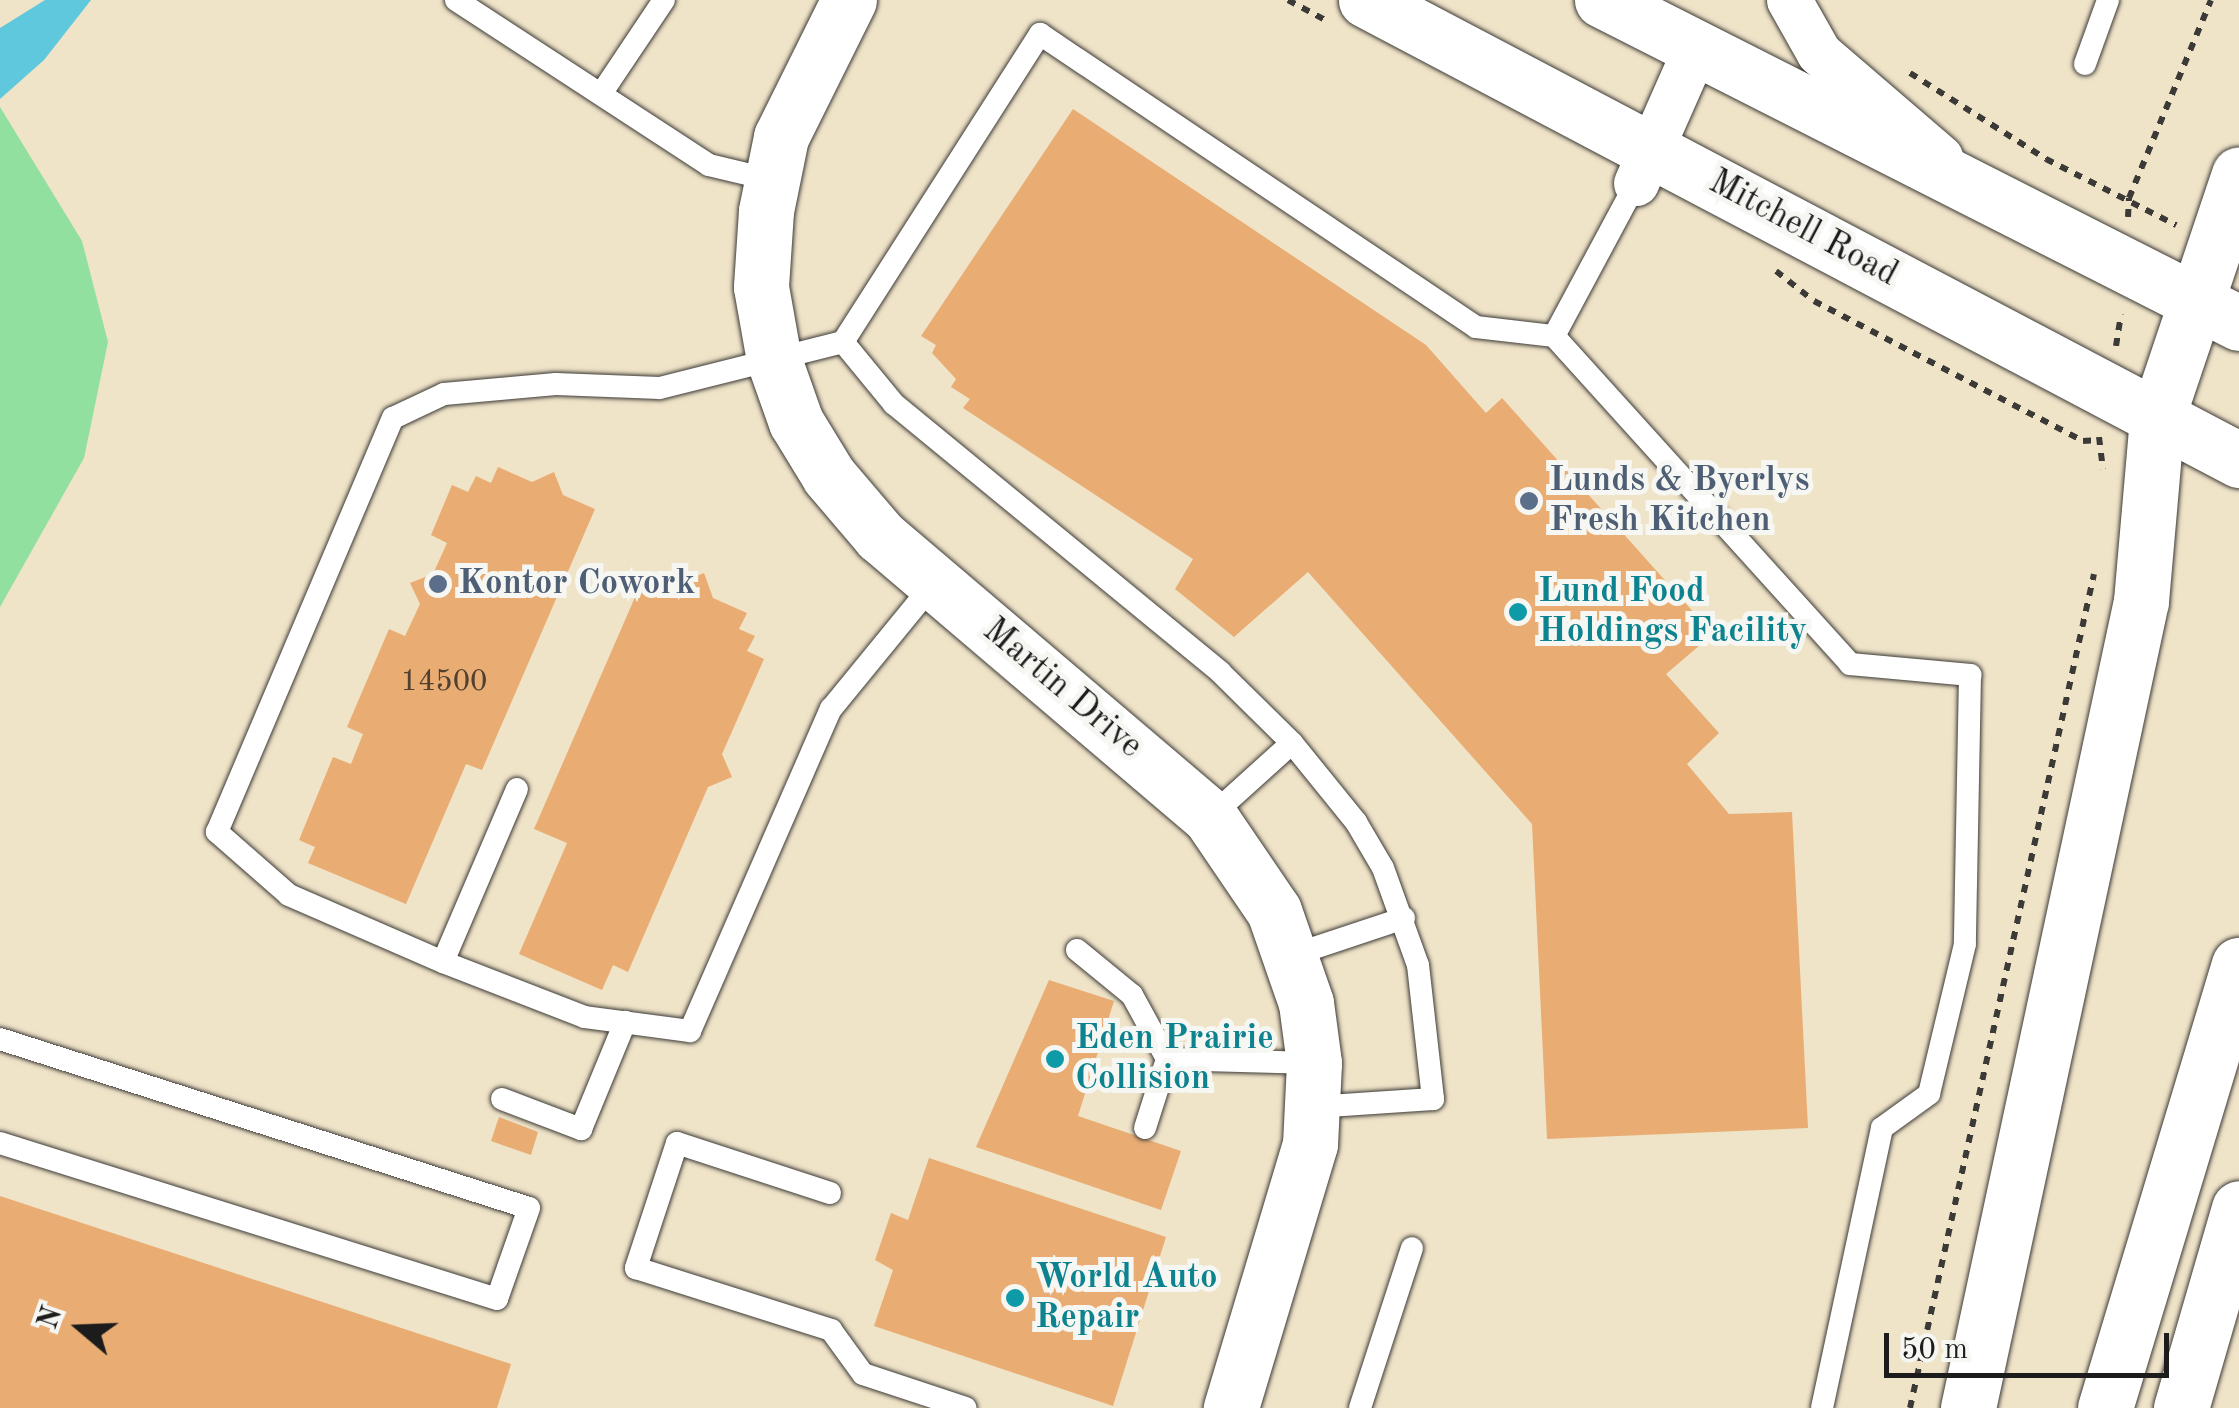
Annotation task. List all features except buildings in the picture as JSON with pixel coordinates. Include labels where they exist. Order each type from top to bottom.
[{"type":"main road","name":"Martin Drive","points":[[849,0],[788,122],[772,180],[761,287],[774,360],[796,422],[829,476],[880,536],[1210,817],[1246,863],[1292,955],[1314,1085],[1294,1208],[1231,1408]]},
{"type":"main road","name":"Mitchell Road","points":[[1366,0],[1644,166],[2239,460]]},
{"type":"main road","points":[[1602,0],[1968,181],[2217,311]]},
{"type":"main road","points":[[1968,1408],[2141,600],[2133,406],[2217,311],[2239,174]]},
{"type":"main road","points":[[2105,1408],[2239,965]]},
{"type":"main road","points":[[2182,1408],[2239,1208]]},
{"type":"street","points":[[1789,0],[1818,53],[1968,181]]},
{"type":"street","points":[[1644,166],[1696,47]]},
{"type":"lane","points":[[456,0],[710,166],[772,180]]},
{"type":"lane","points":[[602,94],[664,0]]},
{"type":"lane","points":[[2085,64],[2108,0]]},
{"type":"lane","points":[[936,581],[831,709],[690,1030],[585,1017],[443,962],[289,895],[218,832],[392,418],[444,394],[556,384],[660,388],[843,342],[1040,34],[1476,327],[1554,336],[1850,664],[1970,675],[1965,944],[1929,1094],[1882,1128],[1822,1408]]},
{"type":"lane","points":[[1554,336],[1644,166]]},
{"type":"lane","points":[[843,342],[894,404],[1220,672],[1292,743],[1356,822],[1404,918],[1429,1021],[1433,1099],[1314,1085],[1167,1059]]},
{"type":"lane","points":[[1210,817],[1292,743]]},
{"type":"lane","points":[[443,962],[517,789]]},
{"type":"lane","points":[[1292,955],[1404,918]]},
{"type":"lane","points":[[1077,950],[1132,995],[1167,1059],[1145,1128]]},
{"type":"lane","points":[[502,1099],[581,1129],[625,1022]]},
{"type":"lane","points":[[0,1039],[529,1208],[497,1299],[0,1144]]},
{"type":"lane","points":[[830,1193],[677,1143],[636,1268],[830,1330],[862,1374],[966,1408]]},
{"type":"lane","points":[[1360,1408],[1412,1248]]},
{"type":"path","points":[[2105,477],[2098,439],[2133,406],[2128,198],[2211,0]]},
{"type":"path","points":[[1910,1408],[2072,648],[2097,564]]},
{"type":"green space","points":[[0,107],[82,241],[108,342],[84,458],[0,607]]},
{"type":"water","points":[[45,0],[91,0],[44,60],[0,99],[0,28]]},
{"type":"place","name":"Lunds & Byerlys Fresh Kitchen","points":[[1529,501]]},
{"type":"place","name":"Kontor Cowork","points":[[438,584]]},
{"type":"place","name":"Lund Food Holdings Facility","points":[[1518,612]]},
{"type":"place","name":"Eden Prairie Collision","points":[[1055,1059]]},
{"type":"place","name":"World Auto Repair","points":[[1015,1298]]}]
